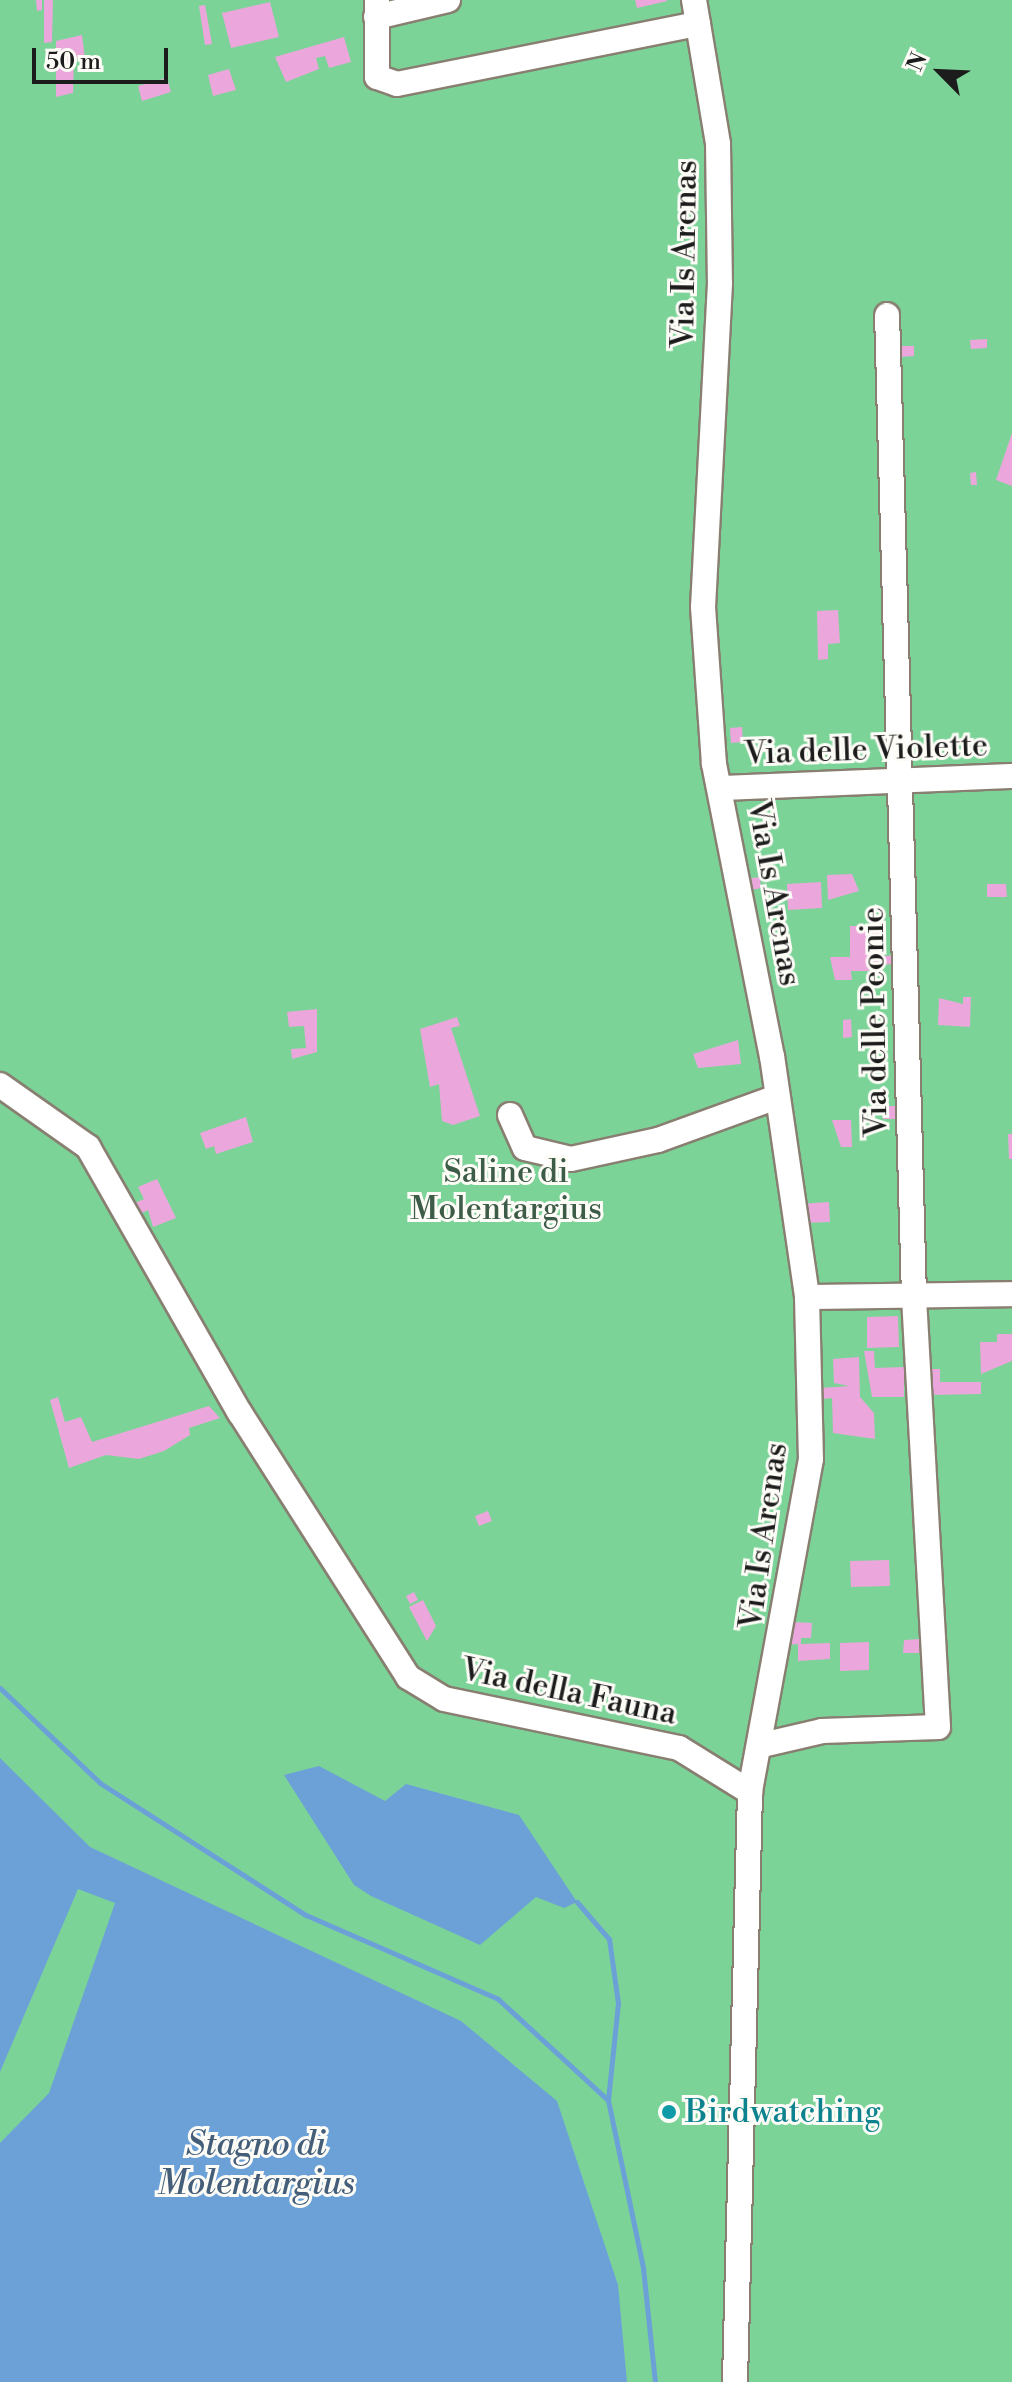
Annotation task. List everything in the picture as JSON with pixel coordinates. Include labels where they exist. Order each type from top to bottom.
[{"type":"street","points":[[448,0],[377,8],[377,77],[397,84],[696,12]]},
{"type":"street","name":"Via Is Arenas","points":[[696,12],[718,144],[720,283],[703,607],[714,764],[723,788],[777,1097],[807,1297],[811,1459],[762,1745],[750,1792]]},
{"type":"street","name":"Via delle Peonie","points":[[762,1745],[822,1731],[938,1727],[914,1297],[887,315]]},
{"type":"street","name":"Via delle Violette","points":[[723,788],[1012,776]]},
{"type":"street","name":"Via della Fauna","points":[[0,1085],[88,1147],[240,1413],[408,1677],[444,1699],[679,1748],[750,1792]]},
{"type":"street","points":[[510,1115],[525,1148],[571,1159],[658,1140],[777,1097]]},
{"type":"street","points":[[807,1297],[1012,1294]]},
{"type":"street","points":[[735,2382],[750,1792]]},
{"type":"green space","name":"Saline di Molentargius","points":[[0,0],[1012,0],[1012,2382],[0,2382]]},
{"type":"water","name":"Stagno di Molentargius","points":[[0,1758],[90,1847],[461,2021],[557,2101],[618,2285],[627,2382],[0,2382],[0,2143],[49,2093],[115,1903],[78,1889],[0,2072]]},
{"type":"water","points":[[319,1766],[385,1801],[406,1784],[519,1815],[577,1902],[564,1908],[536,1897],[480,1945],[371,1896],[354,1885],[284,1775]]},
{"type":"building","points":[[36,0],[42,0],[42,10],[37,11]]},
{"type":"building","points":[[44,0],[53,0],[52,42],[44,43]]},
{"type":"building","points":[[635,0],[667,0],[667,1],[637,8]]},
{"type":"building","points":[[270,2],[279,37],[231,48],[222,13]]},
{"type":"building","points":[[205,5],[212,44],[205,45],[199,6]]},
{"type":"building","points":[[82,35],[85,58],[74,58],[73,93],[56,97],[56,41]]},
{"type":"building","points":[[344,37],[351,62],[329,68],[325,56],[316,58],[319,69],[286,82],[275,57]]},
{"type":"building","points":[[229,69],[236,90],[213,96],[208,75]]},
{"type":"building","points":[[167,78],[171,92],[142,101],[138,86]]},
{"type":"building","points":[[987,339],[987,348],[971,349],[970,340]]},
{"type":"building","points":[[900,346],[914,346],[914,356],[900,357]]},
{"type":"building","points":[[1012,433],[1012,486],[996,480]]},
{"type":"building","points":[[976,472],[977,485],[971,485],[970,473]]},
{"type":"building","points":[[838,610],[840,643],[828,644],[828,659],[818,660],[817,611]]},
{"type":"building","points":[[742,727],[743,742],[731,743],[730,728]]},
{"type":"building","points":[[852,874],[859,891],[828,900],[827,875]]},
{"type":"building","points":[[760,877],[761,888],[747,891],[745,879]]},
{"type":"building","points":[[821,882],[822,908],[788,910],[787,884]]},
{"type":"building","points":[[987,884],[1006,884],[1007,897],[987,897]]},
{"type":"building","points":[[850,926],[884,926],[884,956],[898,955],[898,964],[869,965],[869,971],[851,971],[852,980],[835,980],[830,957],[850,957]]},
{"type":"building","points":[[963,997],[971,997],[970,1027],[938,1025],[939,998],[963,1004]]},
{"type":"building","points":[[317,1009],[317,1052],[292,1059],[291,1049],[306,1048],[304,1026],[289,1027],[287,1012]]},
{"type":"building","points":[[457,1017],[460,1026],[451,1028],[480,1116],[453,1125],[442,1121],[439,1084],[430,1087],[420,1029]]},
{"type":"building","points":[[851,1019],[852,1037],[843,1038],[843,1020]]},
{"type":"building","points":[[738,1040],[741,1064],[698,1068],[693,1054]]},
{"type":"building","points":[[883,1106],[903,1106],[903,1119],[883,1119]]},
{"type":"building","points":[[246,1117],[253,1142],[216,1154],[214,1146],[206,1149],[200,1133]]},
{"type":"building","points":[[832,1120],[851,1120],[852,1147],[841,1147]]},
{"type":"building","points":[[1008,1134],[1012,1134],[1012,1159],[1009,1159]]},
{"type":"building","points":[[157,1179],[176,1218],[153,1227],[148,1210],[140,1214],[135,1203],[144,1199],[138,1187]]},
{"type":"building","points":[[829,1202],[830,1222],[802,1223],[799,1204]]},
{"type":"building","points":[[898,1316],[899,1347],[867,1348],[867,1317]]},
{"type":"building","points":[[997,1334],[1012,1334],[1012,1361],[981,1374],[980,1342],[997,1342]]},
{"type":"building","points":[[864,1351],[874,1351],[875,1368],[904,1367],[904,1397],[872,1397]]},
{"type":"building","points":[[859,1357],[860,1397],[874,1413],[875,1439],[833,1433],[832,1398],[821,1399],[821,1388],[849,1386],[834,1383],[833,1359]]},
{"type":"building","points":[[932,1369],[940,1369],[940,1382],[981,1382],[981,1394],[932,1395]]},
{"type":"building","points":[[58,1397],[65,1422],[81,1417],[92,1442],[209,1406],[220,1418],[189,1428],[190,1435],[164,1451],[139,1459],[106,1455],[69,1468],[50,1400]]},
{"type":"building","points":[[488,1511],[492,1521],[479,1526],[475,1516]]},
{"type":"building","points":[[889,1560],[890,1586],[851,1587],[850,1561]]},
{"type":"building","points":[[414,1592],[418,1600],[410,1604],[406,1596]]},
{"type":"building","points":[[423,1600],[436,1626],[427,1641],[409,1607]]},
{"type":"building","points":[[792,1622],[812,1623],[811,1638],[801,1638],[801,1644],[830,1643],[830,1659],[798,1661],[798,1644],[788,1645]]},
{"type":"building","points":[[919,1639],[920,1653],[903,1653],[904,1640]]},
{"type":"building","points":[[869,1642],[869,1670],[840,1671],[840,1643]]},
{"type":"waterway","points":[[0,1688],[100,1783],[306,1915],[498,1999],[608,2100]]},
{"type":"waterway","points":[[577,1902],[609,1939],[618,2003],[608,2100],[643,2268],[655,2382]]},
{"type":"place","name":"Birdwatching","points":[[669,2112]]}]
